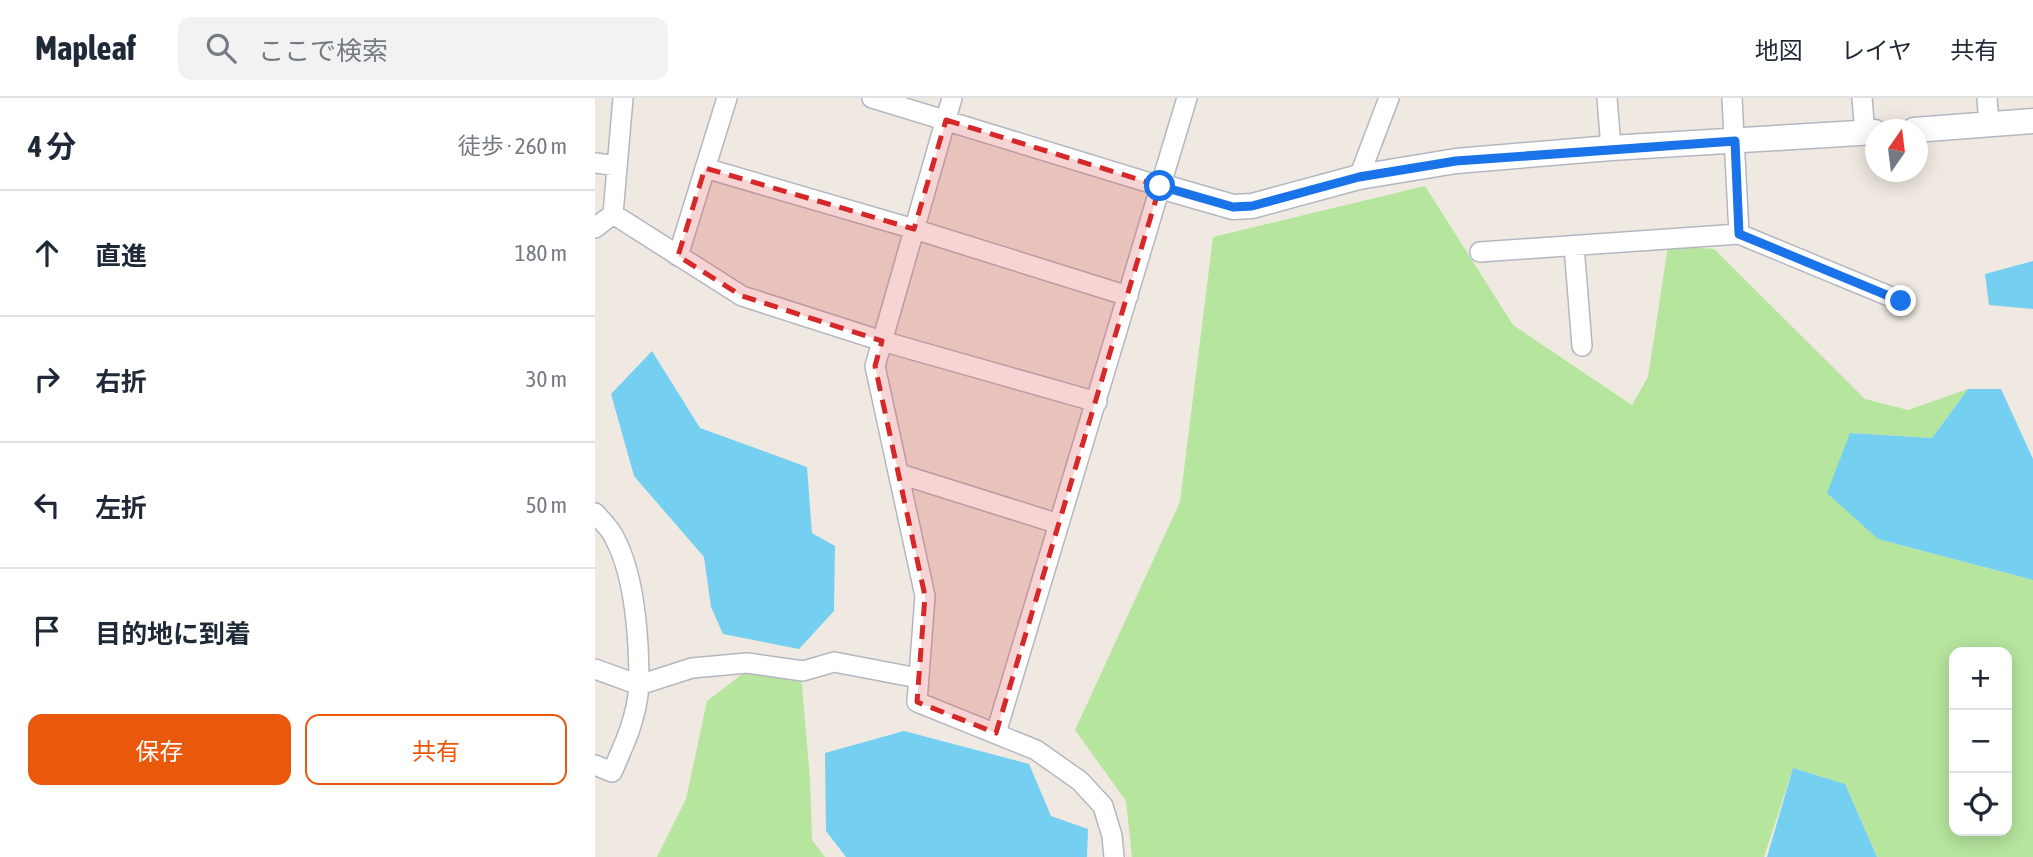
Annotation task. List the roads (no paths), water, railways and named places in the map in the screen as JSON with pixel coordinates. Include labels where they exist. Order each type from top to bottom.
[{"type":"street","points":[[595,228],[613,214],[622,98]]},
{"type":"street","points":[[678,256],[727,98]]},
{"type":"street","points":[[872,98],[1233,207],[1252,206],[1359,177],[1456,161],[1611,148],[1865,132]]},
{"type":"street","points":[[952,98],[876,366],[925,596],[917,702],[1036,750],[1080,780],[1103,806],[1112,836],[1114,857]]},
{"type":"street","points":[[996,733],[1187,98]]},
{"type":"street","points":[[1359,177],[1389,98]]},
{"type":"street","points":[[1607,98],[1611,148]]},
{"type":"street","points":[[1732,98],[1739,234]]},
{"type":"street","points":[[1862,98],[1867,119]]},
{"type":"street","points":[[1987,98],[1989,124]]},
{"type":"street","points":[[1928,129],[2033,121]]},
{"type":"street","points":[[595,163],[617,166]]},
{"type":"street","points":[[705,168],[914,229],[1128,296]]},
{"type":"street","points":[[613,214],[742,296],[882,341],[1097,402]]},
{"type":"street","points":[[1480,252],[1739,234],[1901,301]]},
{"type":"street","points":[[1573,246],[1582,346]]},
{"type":"street","points":[[899,474],[1059,524]]},
{"type":"street","points":[[595,513],[615,538],[629,578],[639,644],[638,704],[632,725],[612,772],[595,765]]},
{"type":"street","points":[[595,669],[639,685],[692,668],[747,663],[803,671],[834,662],[918,678]]},
{"type":"water","points":[[2033,261],[2033,309],[1989,305],[1985,274]]},
{"type":"water","points":[[652,351],[700,428],[807,467],[812,533],[835,546],[834,611],[799,649],[723,634],[711,607],[704,557],[634,476],[611,394]]},
{"type":"water","points":[[1968,389],[2001,389],[2033,459],[2033,580],[1878,539],[1827,493],[1850,433],[1932,438]]},
{"type":"water","points":[[904,731],[1029,764],[1051,816],[1088,829],[1087,857],[846,857],[826,831],[825,753]]},
{"type":"water","points":[[1793,768],[1845,784],[1877,857],[1767,857]]}]
